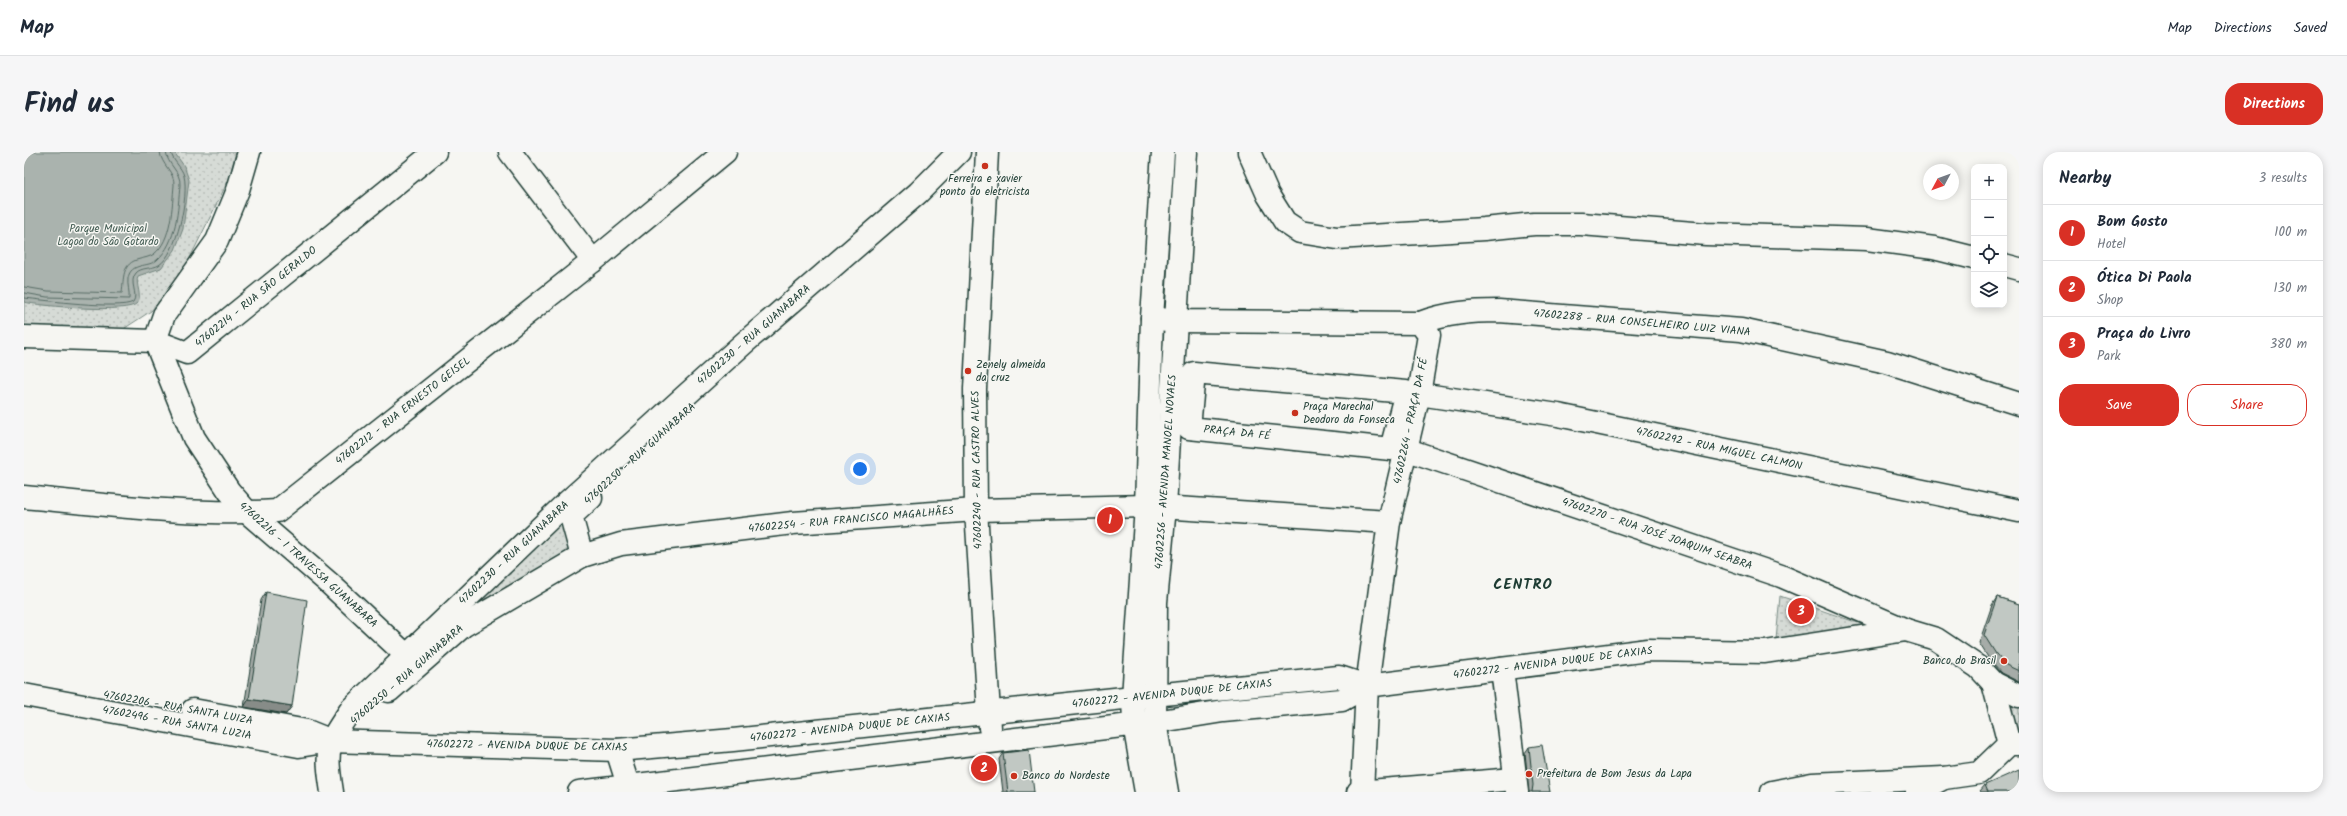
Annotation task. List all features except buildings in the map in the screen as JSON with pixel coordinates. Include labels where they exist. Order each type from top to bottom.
[{"type":"street","points":[[155,341],[164,315],[217,241],[238,190],[249,152]]},
{"type":"street","name":"47602214 - RUA SÃO GERALDO","points":[[24,337],[155,341],[187,352],[435,152]]},
{"type":"street","points":[[510,152],[593,261]]},
{"type":"street","name":"47602212 - RUA ERNESTO GEISEL","points":[[24,497],[172,510],[248,512],[277,511],[593,261],[725,152]]},
{"type":"street","name":"47602230 - RUA GUANABARA","points":[[330,741],[352,708],[564,505],[743,344],[918,193],[959,152]]},
{"type":"street","name":"47602250 - RUA GUANABARA","points":[[330,741],[462,626],[582,556],[571,516],[922,204],[962,167],[972,152]]},
{"type":"street","name":"47602240 - RUA CASTRO ALVES","points":[[987,152],[975,389],[976,510],[991,741]]},
{"type":"street","name":"47602256 - AVENIDA MANOEL NOVAES","points":[[1156,506],[1152,318],[1163,152]]},
{"type":"street","name":"47602256 - AVENIDA MANOEL NOVAES","points":[[1146,792],[1143,696],[1156,506],[1176,321],[1186,152]]},
{"type":"street","points":[[1249,152],[1268,195],[1285,222],[1300,232],[1337,238],[1484,229],[1534,224],[1581,224],[1706,234],[1868,240],[1934,248],[1971,257]]},
{"type":"street","points":[[2007,266],[2019,269]]},
{"type":"street","name":"47602288 - RUA CONSELHEIRO LUIZ VIANA","points":[[1420,324],[1439,316],[1463,311],[1499,311],[1582,319],[1674,324],[1741,330],[1887,362],[2019,404]]},
{"type":"street","points":[[1152,318],[1176,321],[1420,324]]},
{"type":"street","name":"47602264 - PRAÇA DA FÉ","points":[[1362,792],[1367,686],[1389,522],[1405,449],[1411,397],[1429,335],[1420,324]]},
{"type":"street","name":"47602216 - I TRAVESSA GUANABARA","points":[[155,341],[194,438],[215,472],[248,512],[329,583],[406,655]]},
{"type":"street","name":"PRAÇA DA FÉ","points":[[1194,374],[1406,392],[1411,397],[1391,449],[1189,428],[1194,374]]},
{"type":"street","name":"47602292 - RUA MIGUEL CALMON","points":[[1411,397],[1558,415],[2019,511]]},
{"type":"street","name":"47602270 - RUA JOSÉ JOAQUIM SEABRA","points":[[1405,449],[1781,576],[1906,630],[1936,639],[1956,650],[1978,667],[1993,683]]},
{"type":"street","points":[[1156,506],[1389,522]]},
{"type":"street","name":"47602254 - RUA FRANCISCO MAGALHÃES","points":[[582,556],[621,544],[792,523],[976,510],[1156,506]]},
{"type":"street","name":"47602272 - AVENIDA DUQUE DE CAXIAS","points":[[579,792],[1144,723],[1223,711],[1342,700],[1367,686],[1648,650],[1765,652],[1906,630]]},
{"type":"street","points":[[1358,792],[1516,786],[1502,669]]},
{"type":"street","name":"47602272 - AVENIDA DUQUE DE CAXIAS","points":[[330,741],[617,750],[733,740],[1143,696],[1339,677],[1367,686]]},
{"type":"street","name":"47602206 - RUA SANTA LUIZA","points":[[24,680],[307,731],[330,741]]},
{"type":"street","points":[[1993,683],[2019,696]]},
{"type":"street","points":[[1772,792],[1812,784],[1887,786],[1979,773],[2014,744],[1993,683]]},
{"type":"street","name":"47602496 - RUA SANTA LUZIA","points":[[24,695],[299,746],[330,741]]},
{"type":"street","name":"47602256 - AVENIDA MANOEL NOVAES","points":[[1144,723],[1167,792]]},
{"type":"street","points":[[330,741],[327,762],[332,792]]},
{"type":"street","points":[[617,750],[628,785]]},
{"type":"street","points":[[1917,792],[1944,778]]},
{"type":"green space","name":"Parque Municipal Lagoa do São Gotardo","points":[[24,152],[236,152],[229,179],[181,276],[151,311],[122,330],[24,328]]},
{"type":"green space","points":[[561,519],[573,553],[467,614],[468,607]]},
{"type":"green space","points":[[1780,596],[1867,626],[1776,640]]},
{"type":"green space","points":[[2004,703],[2019,707],[2019,737]]},
{"type":"water","name":"Parque Municipal Lagoa do São Gotardo","points":[[24,152],[174,152],[184,166],[189,180],[183,229],[175,250],[161,268],[138,276],[137,283],[139,300],[137,303],[131,306],[102,309],[64,307],[24,302]]},
{"type":"place","name":"Ferreira e xavier ponto do eletricista","points":[[985,166]]},
{"type":"place","name":"Zenely almeida da cruz","points":[[968,371]]},
{"type":"place","name":"Praça Marechal Deodoro da Fonseca","points":[[1295,413]]},
{"type":"place","name":"Bom Gosto","points":[[1110,520]]},
{"type":"place","name":"Praça do Livro","points":[[1801,611]]},
{"type":"place","name":"Banco do Brasil","points":[[2004,661]]},
{"type":"place","name":"Ótica Di Paola","points":[[984,768]]},
{"type":"place","name":"Prefeitura de Bom Jesus da Lapa","points":[[1529,774]]},
{"type":"place","name":"Banco do Nordeste","points":[[1014,776]]},
{"type":"district","name":"CENTRO","points":[[1523,585]]}]
